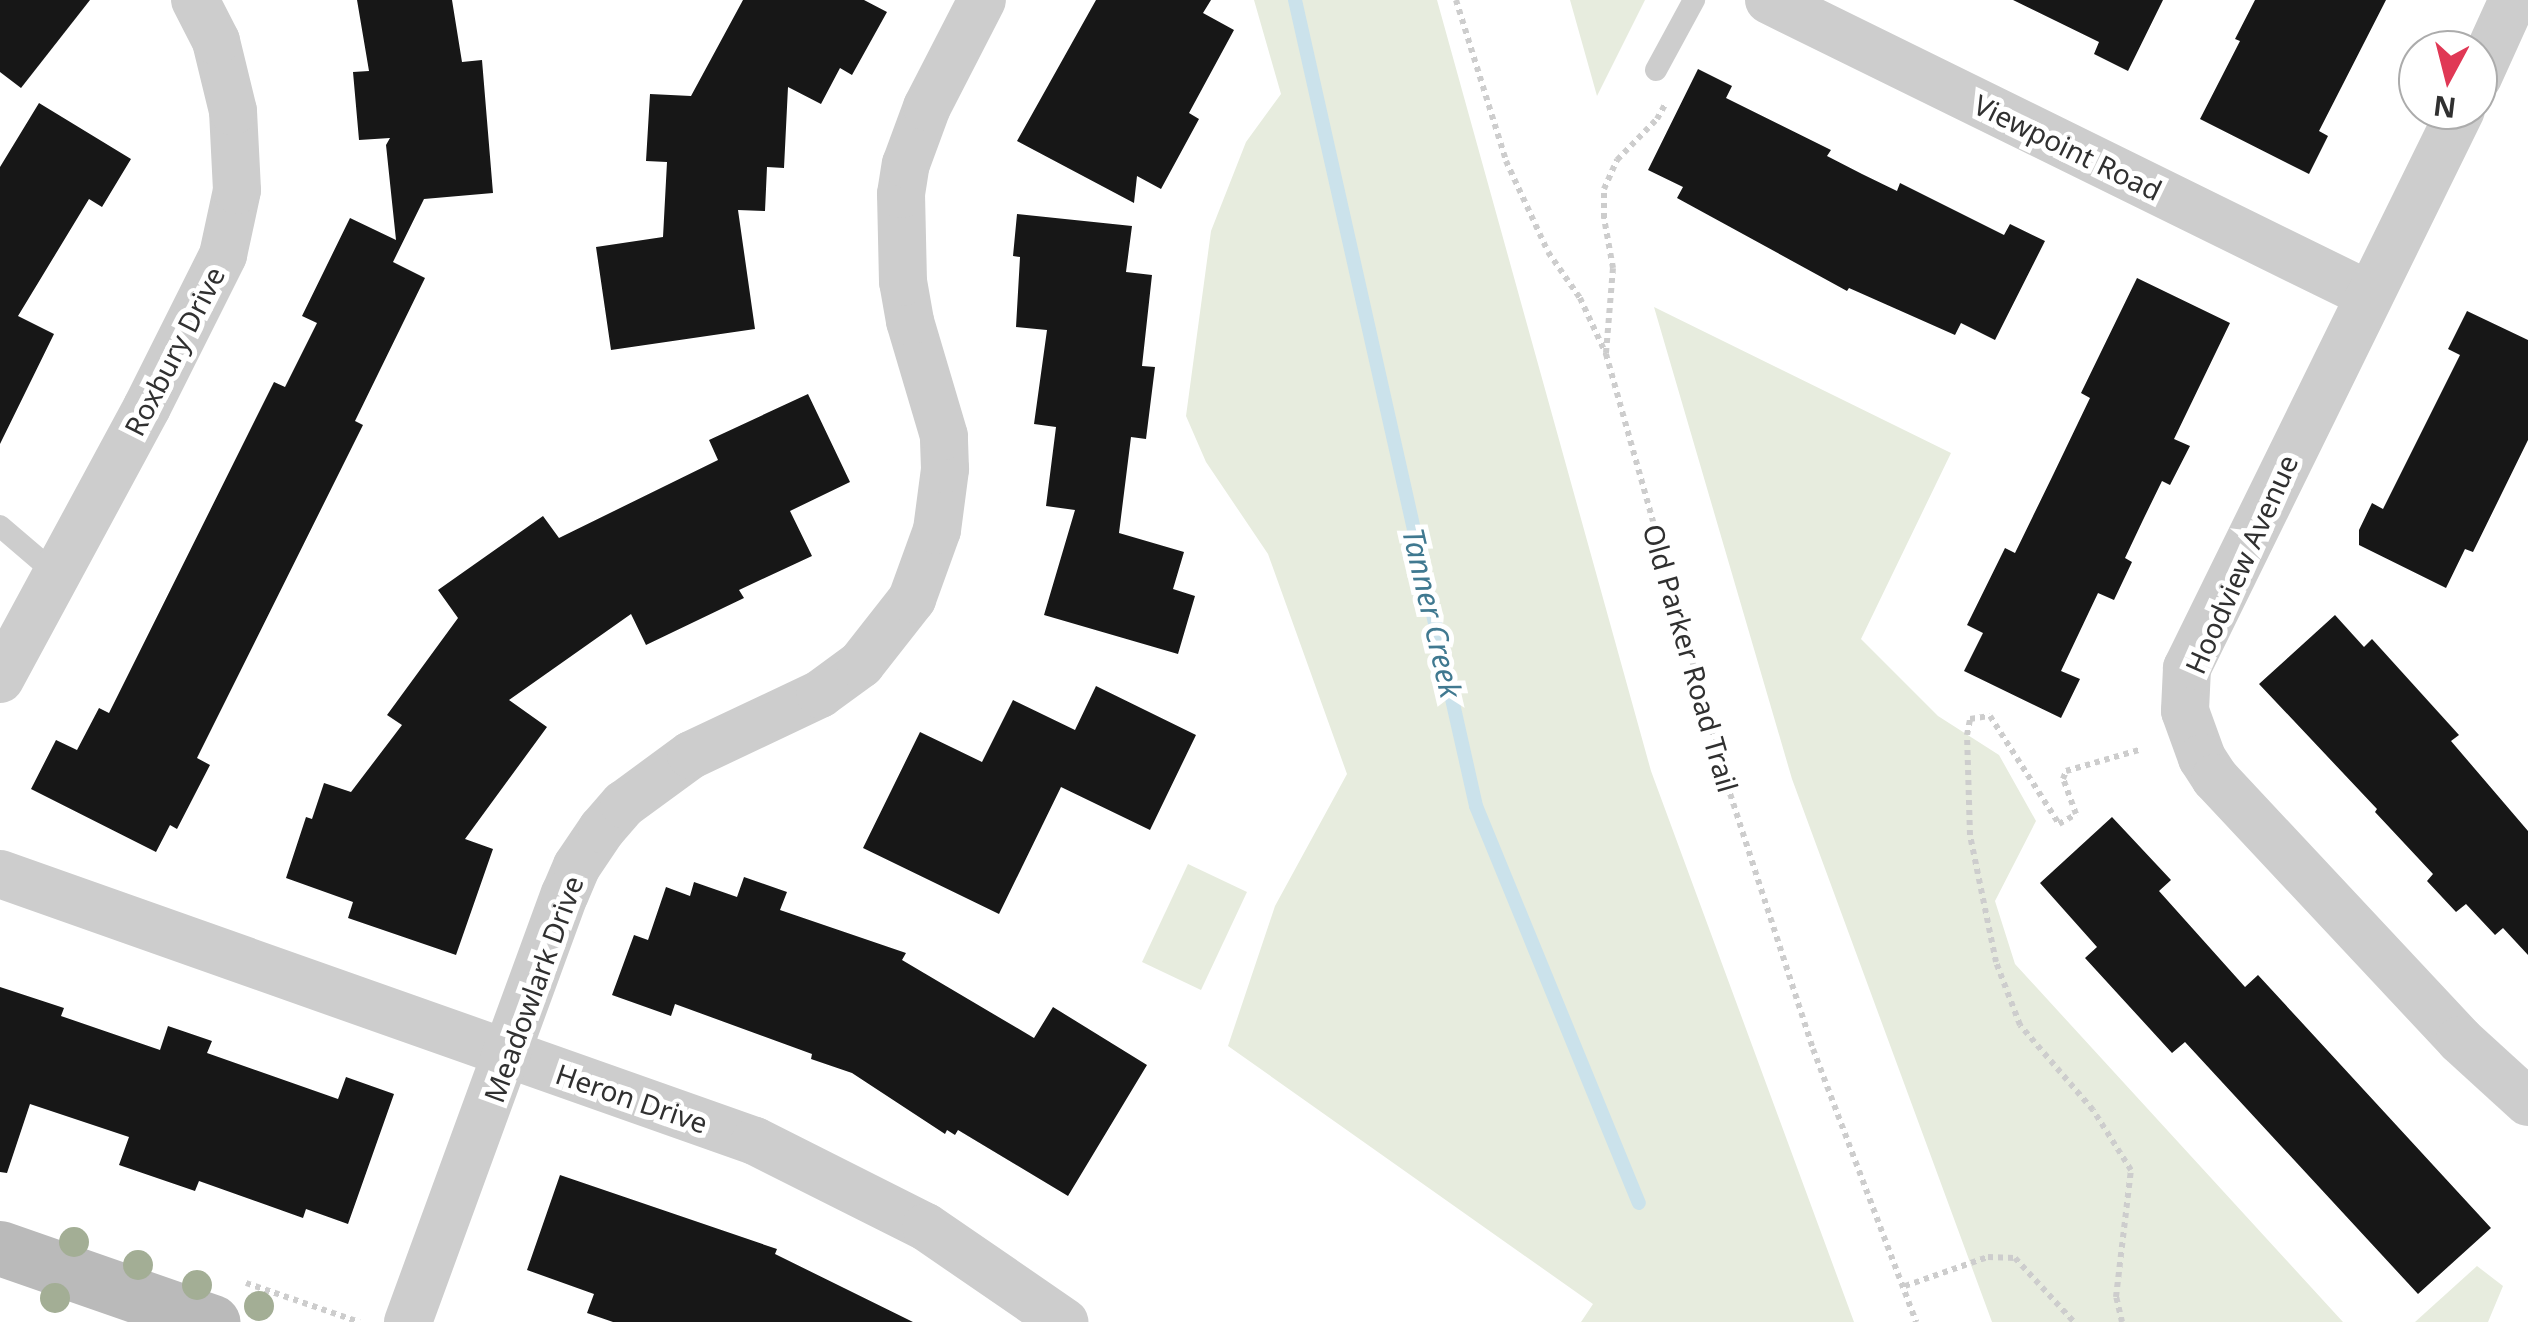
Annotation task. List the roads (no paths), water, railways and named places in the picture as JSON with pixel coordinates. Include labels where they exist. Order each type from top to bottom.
[{"type":"main road","points":[[0,1248],[212,1322]]},
{"type":"street","name":"Roxbury Drive","points":[[0,679],[223,254],[238,190],[233,110],[216,41],[194,0]]},
{"type":"street","name":"Meadowlark Drive","points":[[408,1322],[577,866],[624,804],[692,755],[820,694],[861,664],[912,599],[937,530],[945,469],[944,436],[910,321],[903,282],[901,194],[928,106],[982,0]]},
{"type":"street","name":"Viewpoint Road","points":[[1768,0],[2368,294]]},
{"type":"street","points":[[2498,34],[2514,0]]},
{"type":"street","name":"Hoodview Avenue","points":[[2451,130],[2187,668],[2185,711],[2202,758],[2215,778],[2460,1040],[2528,1102]]},
{"type":"street","name":"Heron Drive","points":[[0,874],[756,1140],[926,1227],[1064,1322]]},
{"type":"lane","points":[[1656,70],[1694,0]]},
{"type":"lane","points":[[0,526],[56,574]]},
{"type":"waterway","name":"Tanner Creek","points":[[1295,0],[1476,806],[1639,1203]]}]
